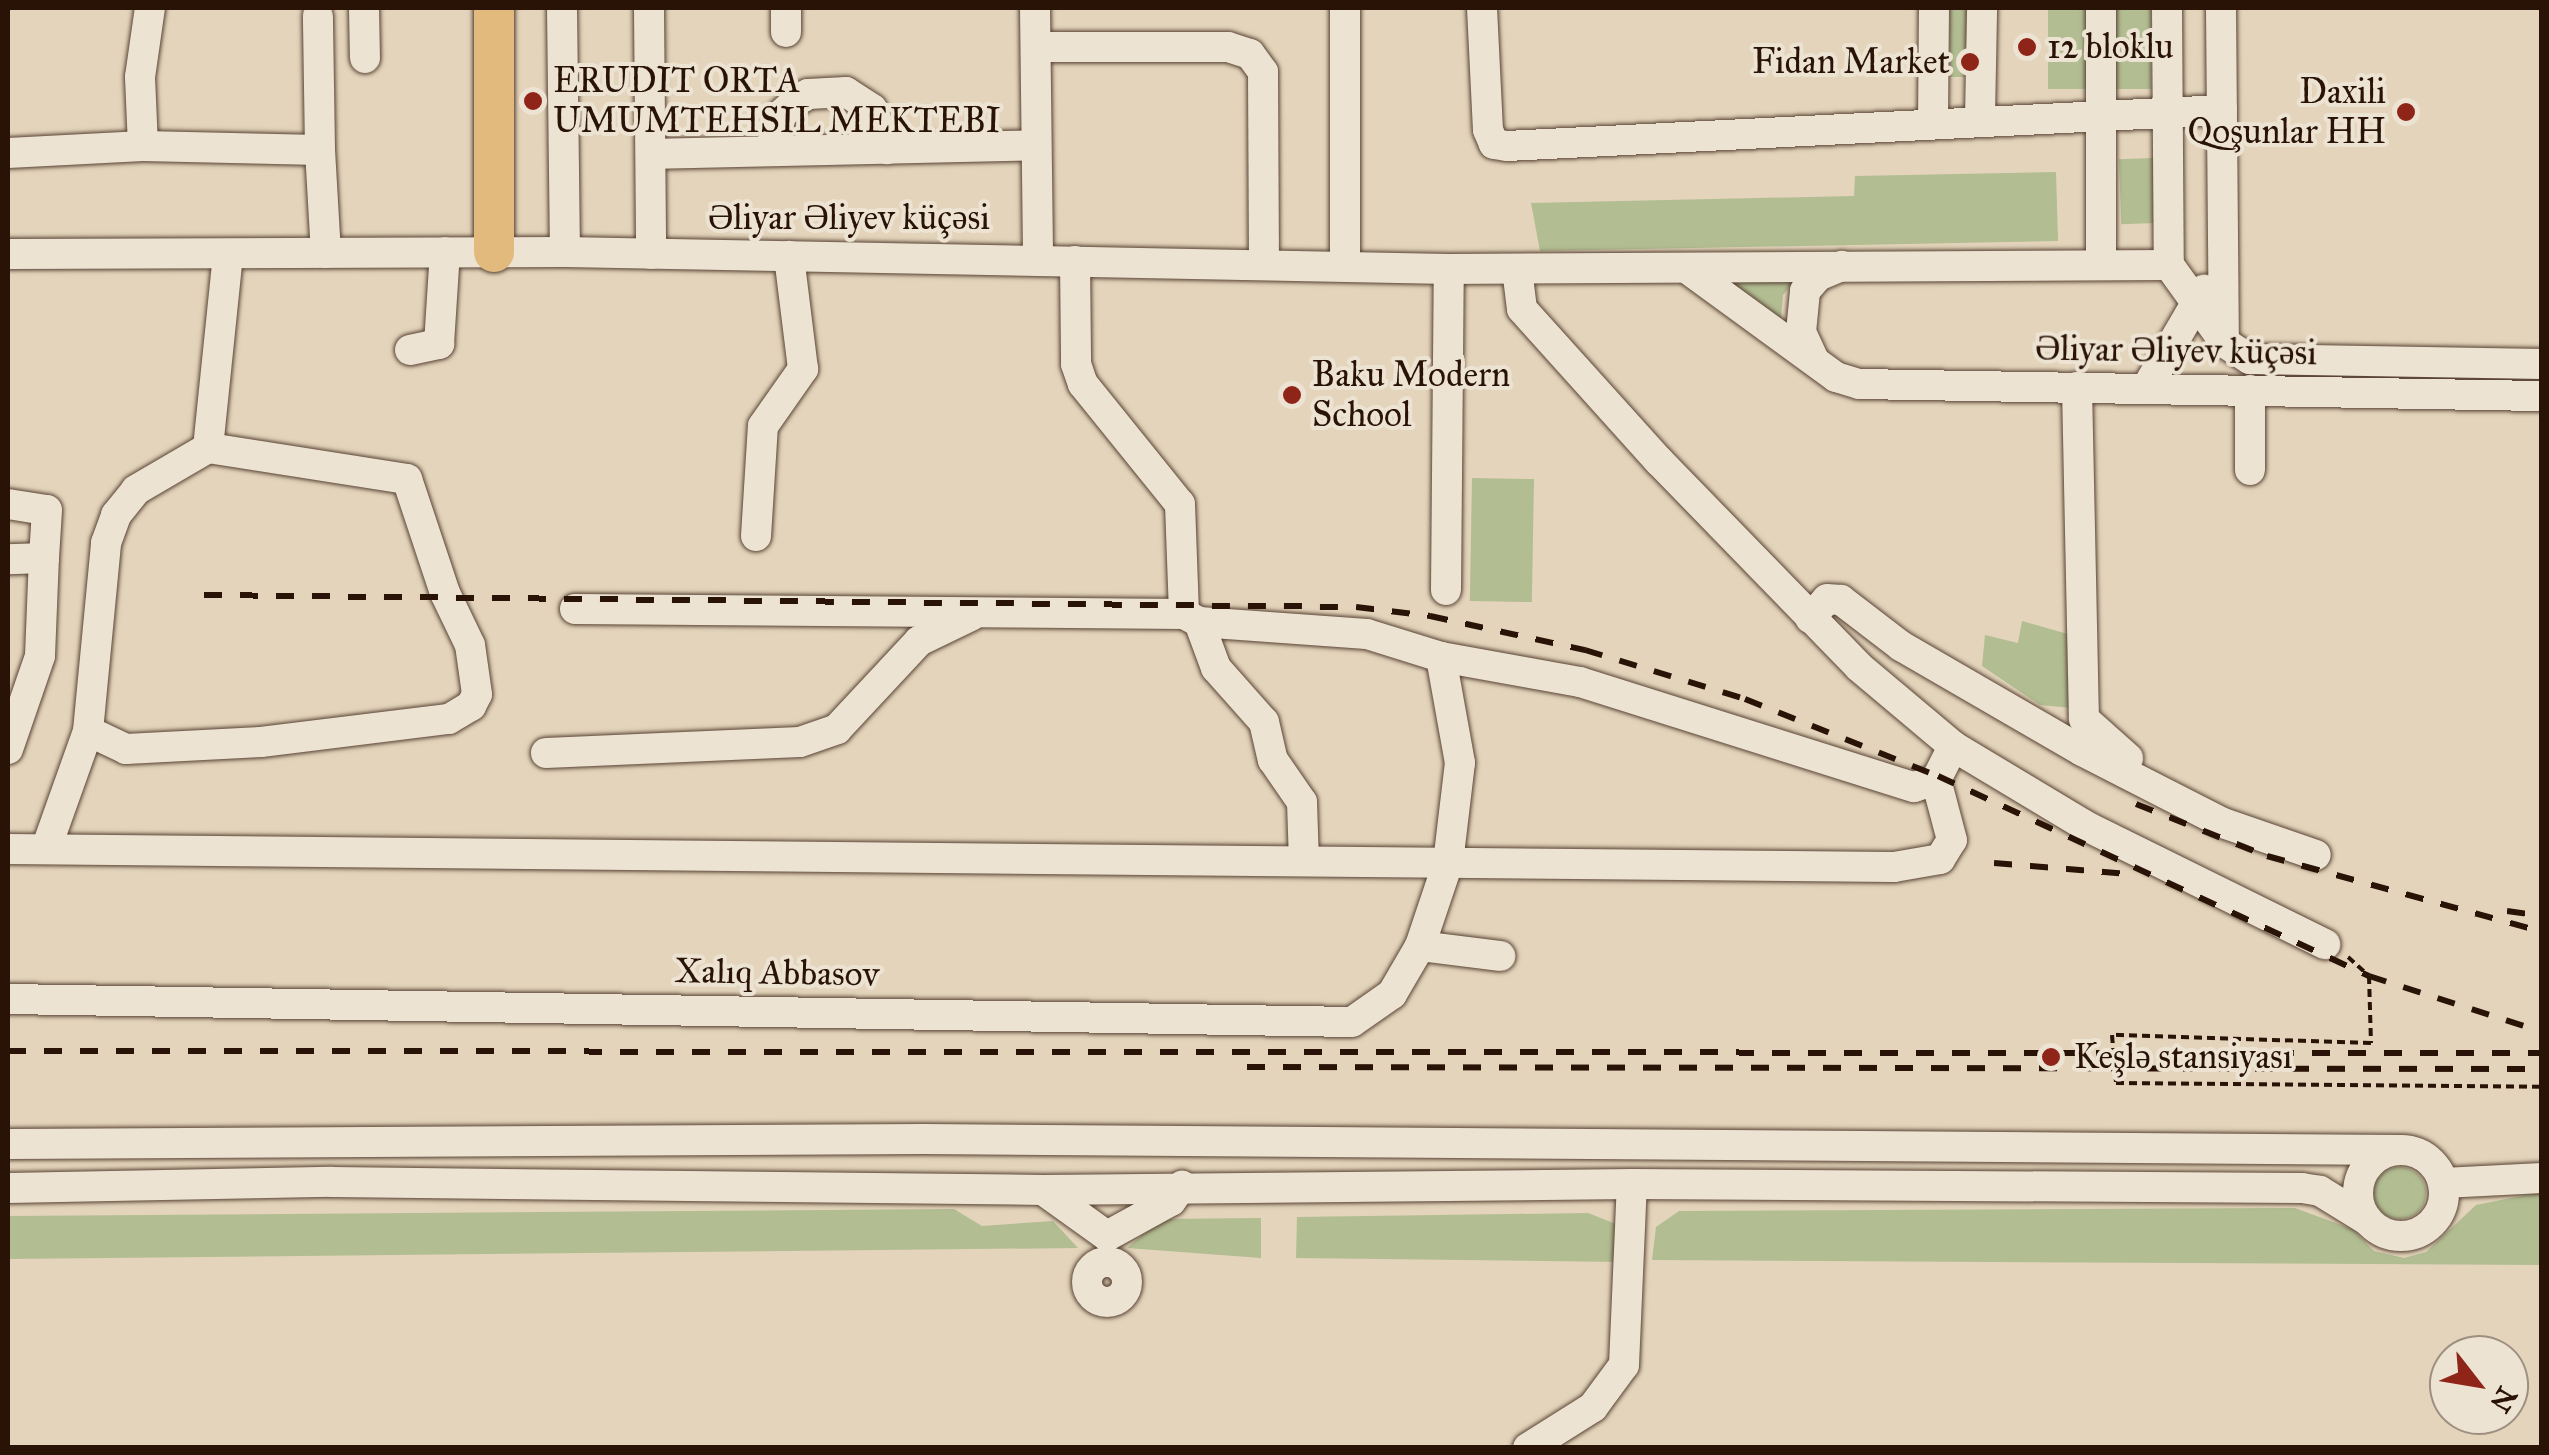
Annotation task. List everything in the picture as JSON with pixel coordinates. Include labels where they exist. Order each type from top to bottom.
[{"type":"main road","points":[[468,8],[468,251]]},
{"type":"main road","points":[[468,251],[494,8]]},
{"type":"street","points":[[143,146],[140,77],[150,8]]},
{"type":"street","points":[[364,8],[365,58]]},
{"type":"street","points":[[562,8],[565,252]]},
{"type":"street","points":[[650,8],[651,254]]},
{"type":"street","points":[[1035,8],[1038,258]]},
{"type":"street","points":[[1345,8],[1345,266]]},
{"type":"street","points":[[1482,8],[1494,144],[2100,111],[2222,110]]},
{"type":"street","points":[[1932,121],[1934,8]]},
{"type":"street","points":[[1980,117],[1982,8]]},
{"type":"street","points":[[2101,263],[2102,8]]},
{"type":"street","points":[[2167,8],[2169,265]]},
{"type":"street","points":[[2221,8],[2221,261],[2225,343]]},
{"type":"street","points":[[318,16],[326,252]]},
{"type":"street","points":[[1037,47],[1228,47],[1250,54],[1263,72],[1264,264]]},
{"type":"street","points":[[770,150],[782,114],[795,102],[808,94],[846,92],[872,109],[887,148]]},
{"type":"street","points":[[652,154],[1036,145]]},
{"type":"street","points":[[8,153],[143,146],[320,150]]},
{"type":"street","points":[[410,350],[440,344],[468,251]]},
{"type":"street","name":"Əliyar Əliyev küçəsi","points":[[8,254],[468,251],[1689,270],[1850,263],[2169,265],[2225,343],[2250,360],[2542,364]]},
{"type":"street","points":[[208,448],[228,254]]},
{"type":"street","points":[[756,536],[762,426],[802,369],[789,256]]},
{"type":"street","points":[[1075,261],[1076,364],[1083,384],[1180,504],[1192,618],[1216,668],[1264,722],[1273,760],[1302,802],[1304,862]]},
{"type":"street","points":[[2148,387],[2221,261]]},
{"type":"street","points":[[1815,362],[1801,332],[1804,291],[1818,276],[1850,263]]},
{"type":"street","points":[[1446,590],[1450,268]]},
{"type":"street","points":[[1517,269],[1518,295],[1532,322],[1810,618],[1953,746],[2086,826],[2325,944]]},
{"type":"street","name":"Əliyar Əliyev küçəsi","points":[[1689,270],[1815,362],[1859,384],[2542,396]]},
{"type":"street","points":[[2077,387],[2084,719],[2141,767],[2144,784]]},
{"type":"street","points":[[2250,390],[2250,470]]},
{"type":"street","points":[[46,850],[88,731],[106,543],[116,515],[136,490],[208,448],[408,479],[445,593],[470,645],[477,694],[471,706],[449,719],[261,742],[126,749],[105,745],[88,731]]},
{"type":"street","points":[[8,504],[47,510],[40,656],[8,749]]},
{"type":"street","points":[[8,560],[44,558]]},
{"type":"street","points":[[1810,618],[1827,599],[1842,600],[1917,656],[2144,784],[2223,823],[2316,855]]},
{"type":"street","points":[[575,608],[1192,618],[1368,634],[1441,657],[1662,704],[1914,786],[1936,780]]},
{"type":"street","points":[[546,754],[800,742],[837,729],[864,706],[919,640],[978,612]]},
{"type":"street","name":"Xalıq Abbasov","points":[[8,999],[1352,1022],[1381,1008],[1420,946],[1448,862],[1460,763],[1441,657]]},
{"type":"street","points":[[8,848],[1304,862],[1922,864],[1940,860],[1952,840],[1936,780],[1953,746]]},
{"type":"street","points":[[1420,946],[1500,956]]},
{"type":"street","points":[[8,1144],[924,1139],[2400,1150],[2427,1158],[2444,1183],[2440,1212],[2420,1233],[2390,1235],[2320,1191],[2302,1188],[1632,1184],[1043,1190],[332,1182],[8,1188]]},
{"type":"street","points":[[2367,1220],[2360,1181],[2375,1159],[2400,1150]]},
{"type":"street","points":[[2444,1183],[2542,1178]]},
{"type":"street","points":[[1528,1448],[1592,1407],[1624,1365],[1632,1184]]},
{"type":"street","points":[[1043,1190],[1107,1248],[1171,1201],[1182,1186]]},
{"type":"path","points":[[2325,944],[2369,976],[2371,1043],[2112,1035],[2116,1084],[2542,1086]]},
{"type":"green space","points":[[1950,8],[1990,8],[1990,77],[1950,77]]},
{"type":"green space","points":[[2048,8],[2151,8],[2151,89],[2048,89]]},
{"type":"green space","points":[[2153,158],[2155,223],[2121,224],[2119,159]]},
{"type":"green space","points":[[2056,172],[2058,241],[1540,251],[1531,203],[1854,196],[1855,176]]},
{"type":"green space","points":[[1798,277],[1783,295],[1781,318],[1722,278]]},
{"type":"green space","points":[[1472,478],[1534,479],[1532,602],[1470,601]]},
{"type":"green space","points":[[2022,621],[2071,635],[2072,708],[2040,705],[1982,666],[1985,635],[2018,643]]},
{"type":"green space","points":[[2400,1167],[2419,1174],[2426,1193],[2419,1212],[2400,1219],[2381,1212],[2374,1193],[2381,1174]]},
{"type":"green space","points":[[2541,1192],[2541,1265],[1652,1260],[1656,1227],[1679,1211],[2295,1208],[2352,1229],[2374,1251],[2404,1258],[2426,1252],[2476,1205]]},
{"type":"green space","points":[[954,1209],[982,1226],[1053,1221],[1078,1248],[8,1259],[8,1216]]},
{"type":"green space","points":[[1588,1213],[1616,1224],[1623,1262],[1296,1258],[1297,1217]]},
{"type":"green space","points":[[1261,1218],[1261,1258],[1127,1248],[1161,1219]]},
{"type":"railway","points":[[204,595],[1356,607],[1430,616],[1585,650],[1745,699],[1938,776],[2369,976],[2542,1032]]},
{"type":"railway","points":[[2136,804],[2267,856],[2542,932]]},
{"type":"railway","points":[[1994,863],[2129,874]]},
{"type":"railway","points":[[2507,911],[2542,916]]},
{"type":"railway","points":[[8,1051],[2542,1053]]},
{"type":"railway","points":[[1247,1067],[2542,1069]]},
{"type":"place","name":"12 bloklu","points":[[2027,47]]},
{"type":"place","name":"Fidan Market","points":[[1970,62]]},
{"type":"place","name":"ERUDIT ORTA UMUMTEHSIL MEKTEBI","points":[[533,101]]},
{"type":"place","name":"Daxili Qoşunlar HH","points":[[2406,112]]},
{"type":"place","name":"Baku Modern School","points":[[1292,395]]},
{"type":"place","name":"Keşlə stansiyası","points":[[2051,1057]]}]
